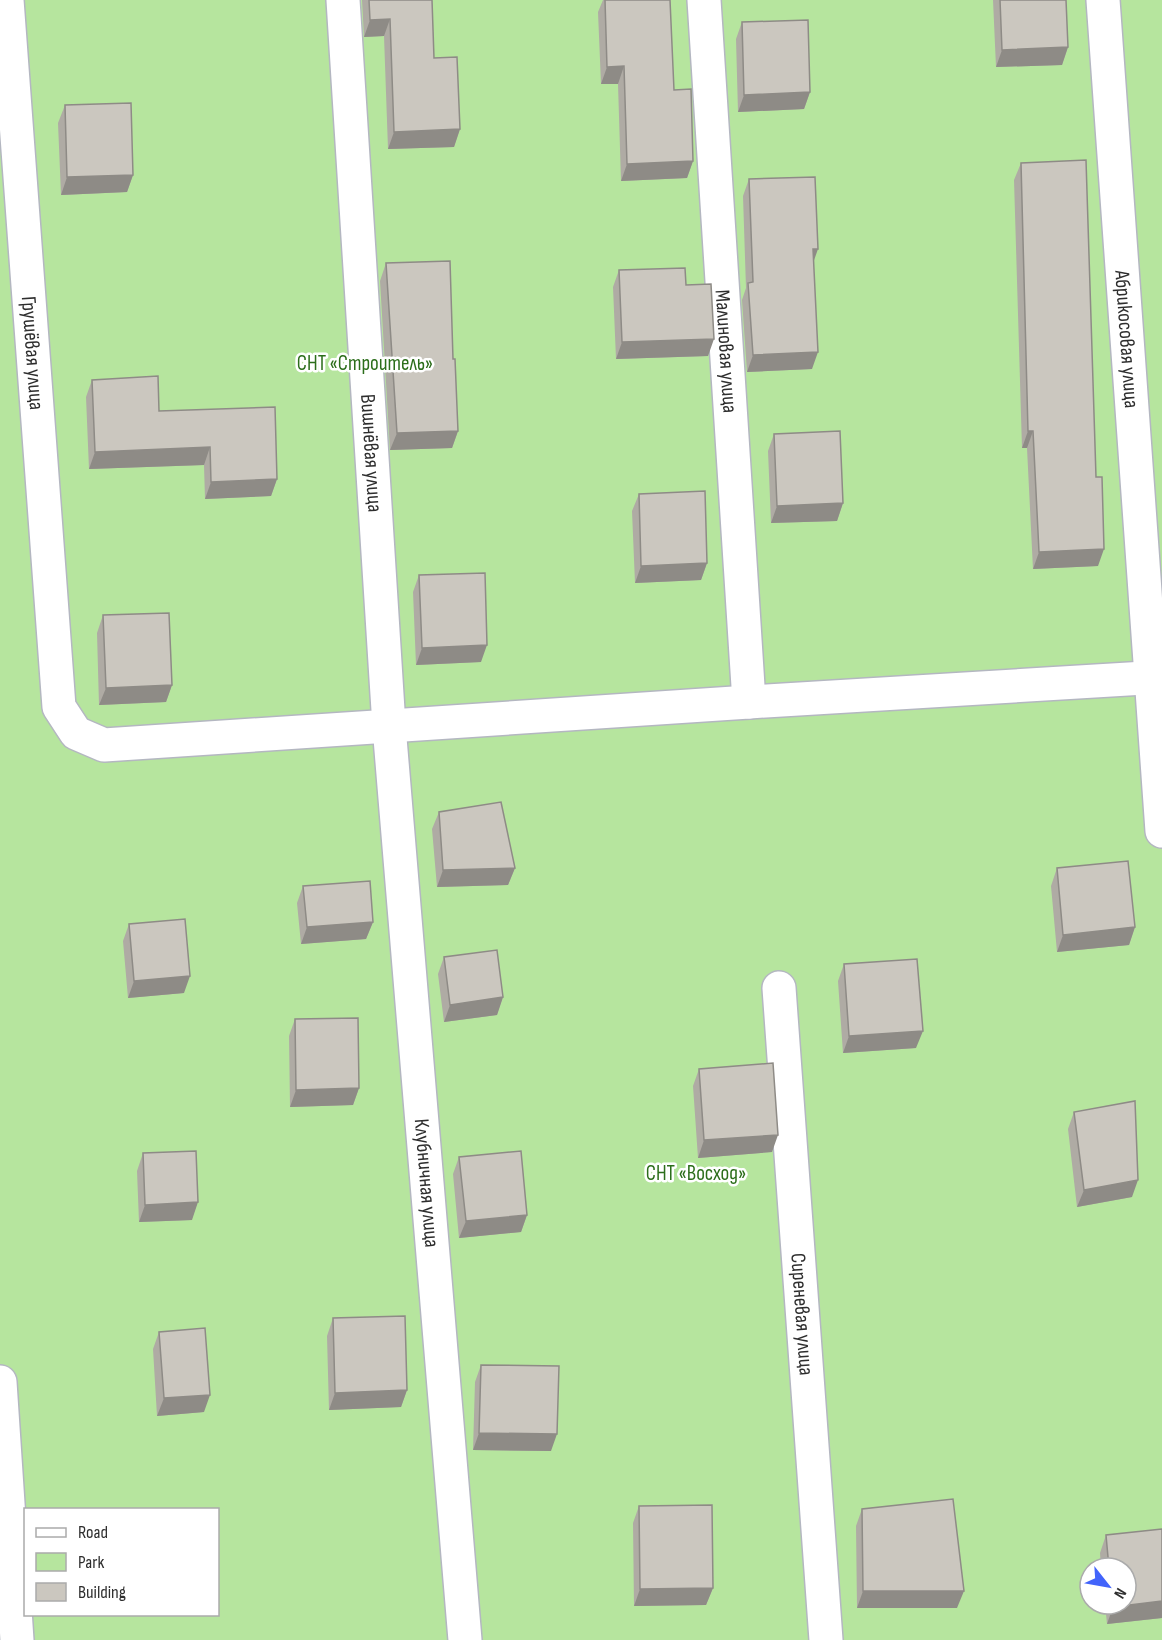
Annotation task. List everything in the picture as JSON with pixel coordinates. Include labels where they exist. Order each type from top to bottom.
[{"type":"street","name":"Грушёвая улица","points":[[7,0],[59,707],[76,733],[104,745],[389,726]]},
{"type":"street","name":"Вишнёвая улица","points":[[343,0],[389,726]]},
{"type":"street","name":"Малиновая улица","points":[[704,0],[749,702]]},
{"type":"street","name":"Абрикосовая улица","points":[[1103,0],[1156,678],[1162,831]]},
{"type":"street","points":[[389,726],[1156,678]]},
{"type":"street","name":"Клубничная улица","points":[[389,726],[465,1640]]},
{"type":"street","name":"Сиреневая улица","points":[[779,988],[826,1640]]},
{"type":"street","points":[[0,1382],[17,1640]]},
{"type":"green space","points":[[0,0],[1162,0],[1162,1640],[0,1640]]},
{"type":"building","points":[[369,0],[432,0],[434,58],[457,57],[460,129],[394,132],[390,19],[370,20]]},
{"type":"building","points":[[605,0],[670,0],[674,90],[691,89],[693,161],[627,164],[624,66],[607,67]]},
{"type":"building","points":[[1000,0],[1066,0],[1068,47],[1002,50]]},
{"type":"building","points":[[808,20],[810,92],[744,95],[742,22]]},
{"type":"building","points":[[131,103],[133,175],[67,177],[65,105]]},
{"type":"building","points":[[1086,160],[1096,477],[1102,477],[1104,549],[1039,552],[1033,431],[1028,431],[1021,163]]},
{"type":"building","points":[[815,177],[818,249],[813,249],[818,352],[753,355],[748,283],[753,282],[749,179]]},
{"type":"building","points":[[450,261],[458,431],[397,433],[386,263]]},
{"type":"building","points":[[685,268],[686,285],[711,284],[714,339],[622,342],[619,270]]},
{"type":"building","points":[[158,376],[159,411],[275,407],[277,479],[211,482],[210,447],[95,452],[92,380]]},
{"type":"building","points":[[840,431],[843,503],[777,506],[774,434]]},
{"type":"building","points":[[705,491],[707,563],[641,566],[639,494]]},
{"type":"building","points":[[485,573],[487,645],[422,648],[419,575]]},
{"type":"building","points":[[169,613],[172,685],[106,688],[103,615]]},
{"type":"building","points":[[501,802],[515,868],[443,870],[439,812]]},
{"type":"building","points":[[1128,861],[1135,927],[1063,935],[1057,868]]},
{"type":"building","points":[[370,881],[373,922],[307,927],[303,886]]},
{"type":"building","points":[[185,919],[190,976],[134,981],[129,924]]},
{"type":"building","points":[[497,950],[503,997],[450,1005],[444,957]]},
{"type":"building","points":[[917,959],[923,1031],[849,1036],[844,964]]},
{"type":"building","points":[[358,1018],[359,1088],[296,1090],[295,1019]]},
{"type":"building","points":[[773,1063],[778,1135],[704,1140],[699,1069]]},
{"type":"building","points":[[1135,1101],[1138,1180],[1084,1190],[1074,1112]]},
{"type":"building","points":[[196,1151],[198,1202],[145,1205],[143,1153]]},
{"type":"building","points":[[521,1151],[527,1215],[466,1221],[459,1157]]},
{"type":"building","points":[[405,1316],[407,1390],[335,1393],[333,1318]]},
{"type":"building","points":[[205,1328],[210,1395],[164,1398],[159,1332]]},
{"type":"building","points":[[481,1365],[559,1366],[557,1434],[479,1433]]},
{"type":"building","points":[[953,1499],[964,1591],[863,1591],[862,1509]]},
{"type":"building","points":[[712,1505],[713,1588],[640,1589],[639,1506]]},
{"type":"building","points":[[1162,1529],[1162,1601],[1138,1604],[1138,1556],[1108,1556],[1106,1535]]},
{"type":"park label","name":"СНТ «Строитель»","points":[[365,363]]},
{"type":"park label","name":"СНТ «Восход»","points":[[696,1173]]}]
